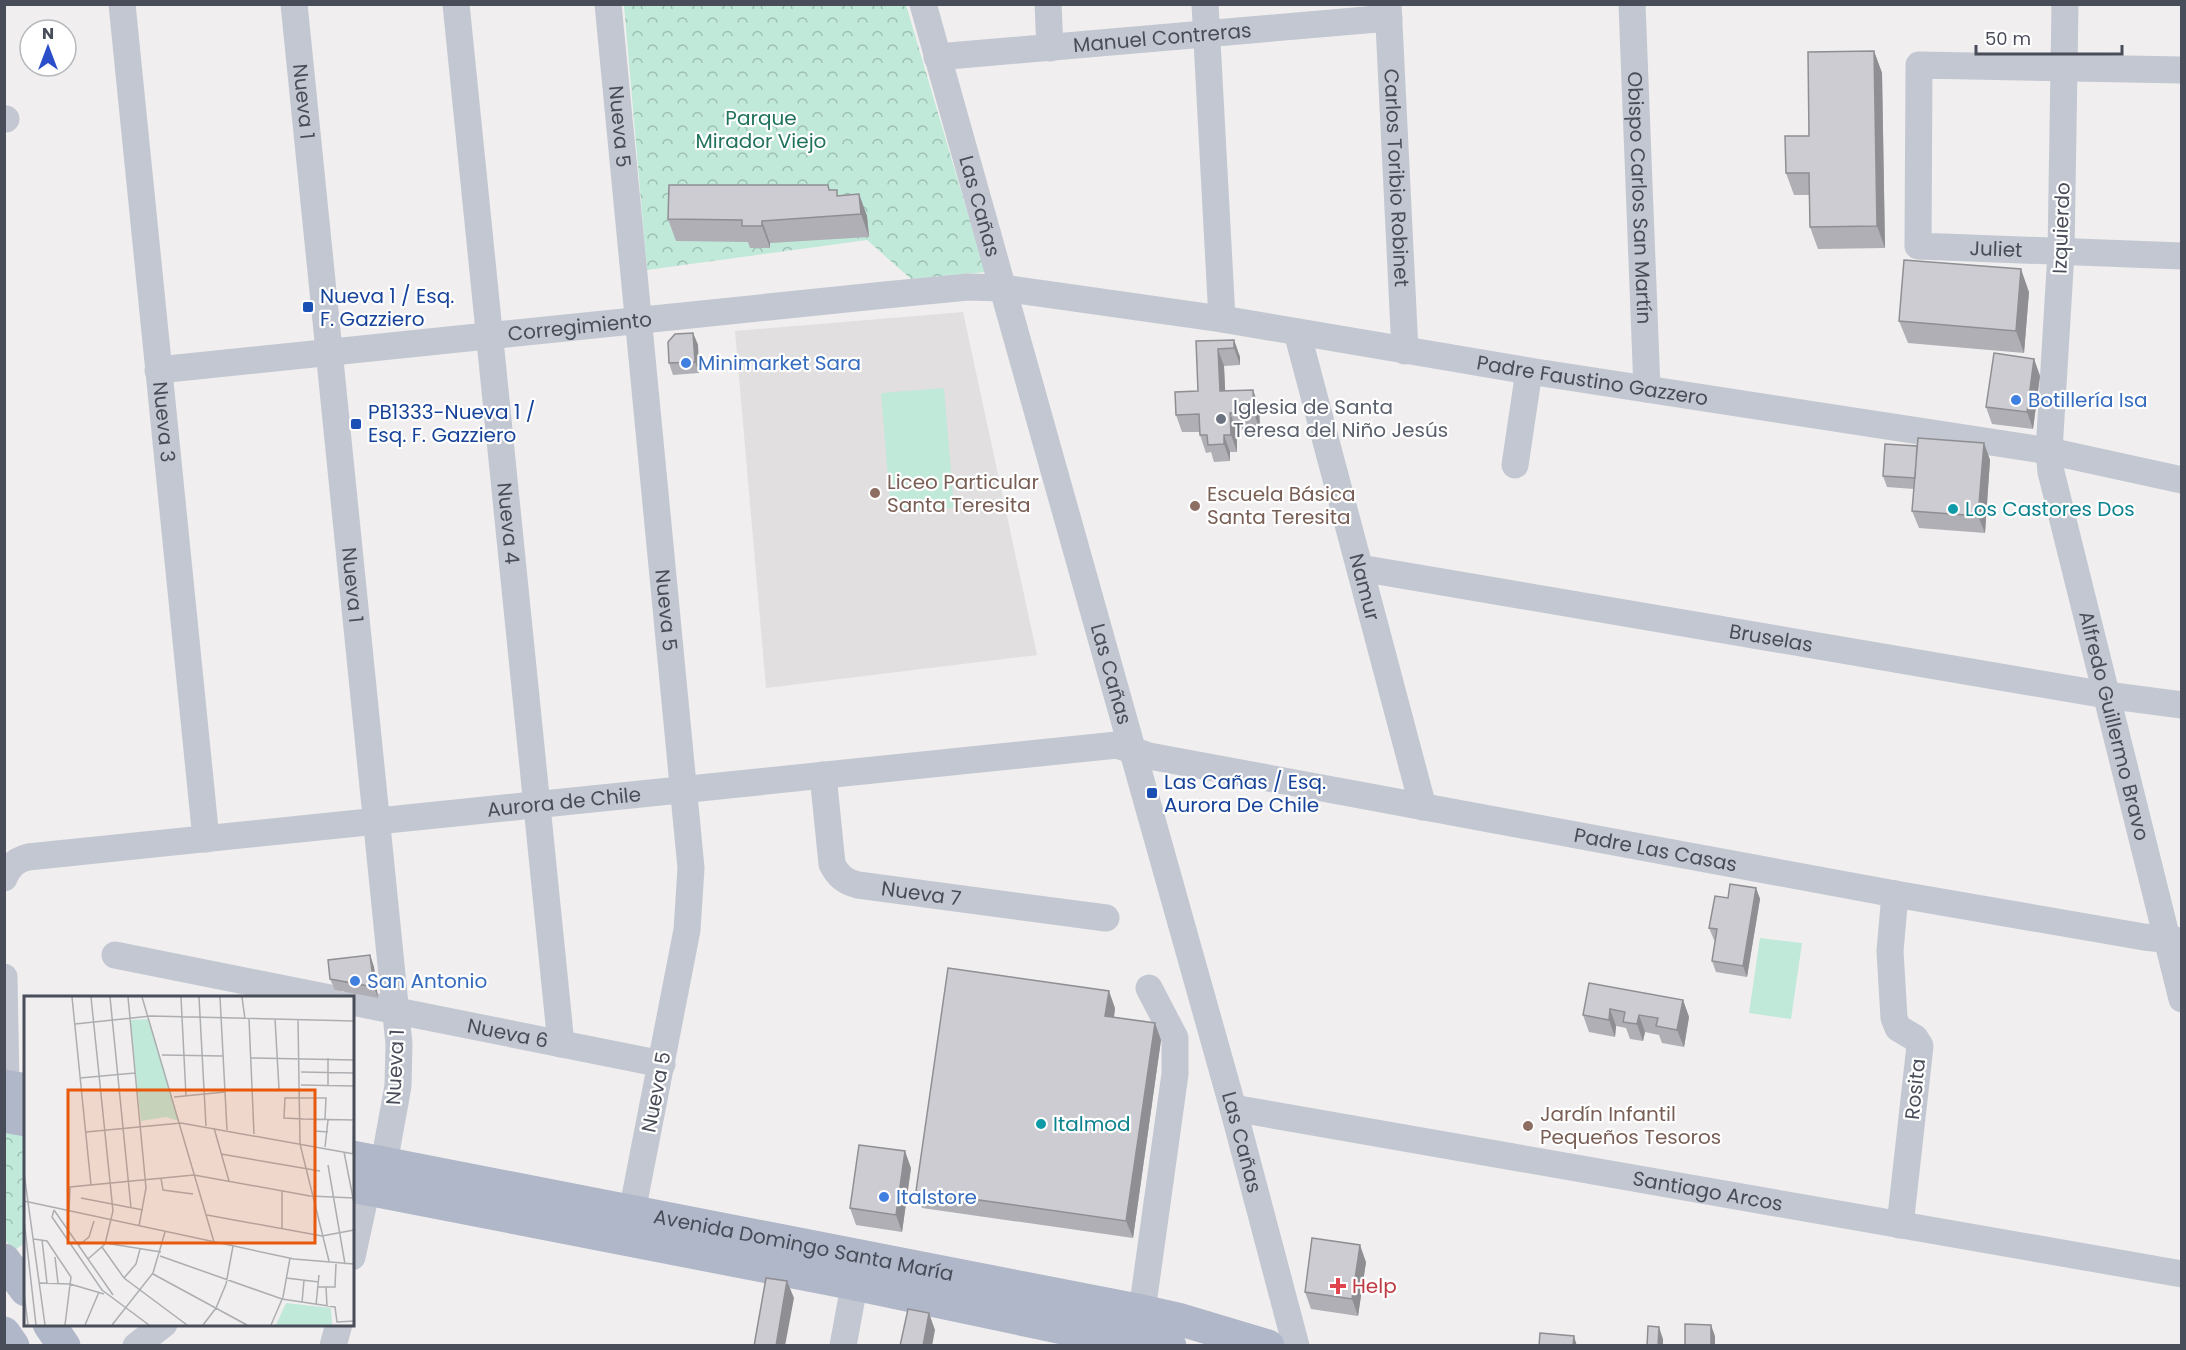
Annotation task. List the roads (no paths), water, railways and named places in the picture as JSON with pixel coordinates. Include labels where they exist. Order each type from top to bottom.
[{"type":"main road","points":[[10,1095],[24,1117]]},
{"type":"main road","name":"Avenida Domingo Santa María","points":[[364,1174],[857,1270],[1142,1311],[1178,1319],[1252,1345]]},
{"type":"main road","name":"Avenida Domingo Santa María","points":[[364,1174],[632,1212],[1104,1336],[1170,1346]]},
{"type":"main road","points":[[50,1326],[64,1346]]},
{"type":"main road","points":[[4,1333],[13,1346]]},
{"type":"street","name":"Nueva 3","points":[[122,4],[206,839]]},
{"type":"street","name":"Nueva 1","points":[[294,4],[399,1044],[398,1086],[364,1174],[354,1243]]},
{"type":"street","name":"Nueva 4","points":[[456,4],[561,1044]]},
{"type":"street","name":"Nueva 5","points":[[608,4],[691,868],[690,908],[632,1212]]},
{"type":"street","name":"Las Cañas","points":[[922,4],[1233,1108],[1296,1346]]},
{"type":"street","points":[[1048,4],[1050,48]]},
{"type":"street","points":[[1205,4],[1222,319]]},
{"type":"street","name":"Obispo Carlos San Martín","points":[[1632,4],[1647,389]]},
{"type":"street","name":"Izquierdo","points":[[2049,451],[2061,253],[2065,4]]},
{"type":"street","name":"Manuel Contreras","points":[[937,57],[1206,34],[1389,11]]},
{"type":"street","name":"Carlos Toribio Robinet","points":[[1389,11],[1405,351]]},
{"type":"street","name":"Juliet","points":[[2065,68],[1918,65],[1918,246],[2181,256]]},
{"type":"street","points":[[2065,68],[2181,70]]},
{"type":"street","name":"Corregimiento","points":[[158,370],[944,289],[985,286],[1002,288]]},
{"type":"street","name":"Padre Faustino Gazzero","points":[[1002,288],[1222,319],[1530,371],[2049,451],[2181,480]]},
{"type":"street","name":"Namur","points":[[1297,332],[1423,807]]},
{"type":"street","points":[[1515,465],[1530,371]]},
{"type":"street","name":"Alfredo Guillermo Bravo","points":[[2049,451],[2054,484],[2106,695],[2174,940],[2181,999]]},
{"type":"street","name":"Bruselas","points":[[1360,568],[2106,695],[2181,705]]},
{"type":"street","name":"Aurora de Chile","points":[[4,878],[15,862],[28,857],[1117,745],[1131,750]]},
{"type":"street","name":"Padre Las Casas","points":[[1131,750],[1149,756],[1895,894],[2174,940]]},
{"type":"street","name":"Nueva 7","points":[[824,775],[832,864],[839,876],[845,880],[858,885],[1106,918]]},
{"type":"street","name":"Rosita","points":[[1895,894],[1890,951],[1894,1018],[1898,1028],[1915,1038],[1920,1046],[1900,1225]]},
{"type":"street","points":[[115,955],[320,996]]},
{"type":"street","points":[[4,977],[10,1095]]},
{"type":"street","points":[[1142,1311],[1176,1056],[1175,1038],[1149,988]]},
{"type":"street","name":"Nueva 6","points":[[354,1002],[662,1064]]},
{"type":"street","name":"Santiago Arcos","points":[[1233,1108],[2181,1274]]},
{"type":"street","points":[[843,1346],[857,1270]]},
{"type":"street","points":[[136,1346],[161,1326]]},
{"type":"street","points":[[333,1346],[338,1326]]},
{"type":"place","name":"Nueva 1 / Esq. F. Gazziero","points":[[308,307]]},
{"type":"place","name":"Minimarket Sara","points":[[686,363]]},
{"type":"place","name":"Botillería Isa","points":[[2016,400]]},
{"type":"place","name":"Iglesia de Santa Teresa del Niño Jesús","points":[[1221,419]]},
{"type":"place","name":"PB1333-Nueva 1 / Esq. F. Gazziero","points":[[356,424]]},
{"type":"place","name":"Liceo Particular Santa Teresita","points":[[875,493]]},
{"type":"place","name":"Escuela Básica Santa Teresita","points":[[1195,506]]},
{"type":"place","name":"Los Castores Dos","points":[[1953,509]]},
{"type":"place","name":"Las Cañas / Esq. Aurora De Chile","points":[[1152,793]]},
{"type":"place","name":"San Antonio","points":[[355,981]]},
{"type":"place","name":"Italmod","points":[[1041,1124]]},
{"type":"place","name":"Jardín Infantil Pequeños Tesoros","points":[[1528,1126]]},
{"type":"place","name":"Italstore","points":[[884,1197]]},
{"type":"place","name":"Help","points":[[1338,1286]]},
{"type":"park label","name":"Parque Mirador Viejo","points":[[761,130]]}]
